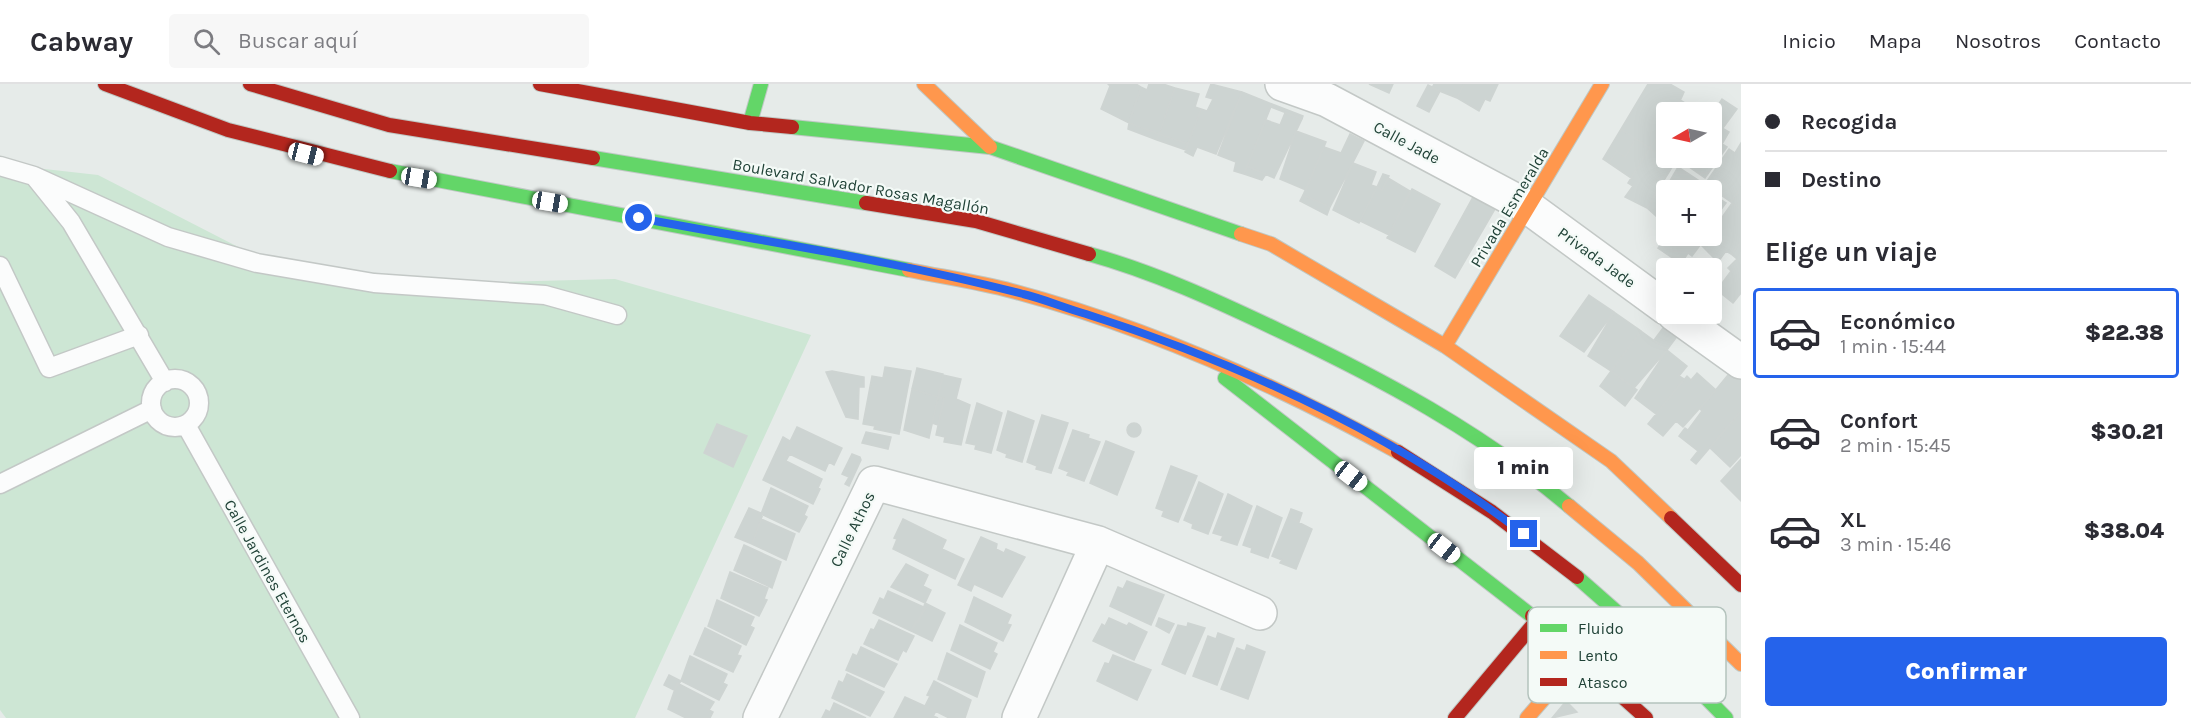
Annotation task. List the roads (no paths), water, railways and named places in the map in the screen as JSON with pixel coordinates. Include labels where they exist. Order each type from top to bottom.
[{"type":"main road","points":[[105,84],[145,102],[210,126],[353,166],[875,262],[1023,294],[1183,346],[1298,397],[1381,441],[1493,511],[1569,570],[1611,607]]},
{"type":"main road","name":"Boulevard Salvador Rosas Magallón","points":[[250,84],[389,125],[976,221],[1101,257],[1201,295],[1299,338],[1373,375],[1457,423],[1541,482],[1638,563],[1683,607]]},
{"type":"main road","points":[[540,84],[750,123],[990,147],[1271,244],[1445,346],[1611,462],[1741,585]]},
{"type":"main road","points":[[750,123],[761,84]]},
{"type":"main road","points":[[924,84],[990,147]]},
{"type":"main road","name":"Privada Esmeralda","points":[[1445,346],[1602,84]]},
{"type":"main road","points":[[1183,346],[1528,613]]},
{"type":"main road","points":[[1455,718],[1528,631]]},
{"type":"main road","name":"Boulevard Salvador Rosas Magallón","points":[[1726,649],[1741,664]]},
{"type":"main road","points":[[1527,718],[1540,703]]},
{"type":"main road","points":[[1630,703],[1646,718]]},
{"type":"main road","points":[[1712,703],[1726,718]]},
{"type":"street","name":"Calle Jade","points":[[1282,84],[1327,100],[1528,207]]},
{"type":"street","name":"Privada Jade","points":[[1528,207],[1656,301]]},
{"type":"street","points":[[1688,324],[1741,362]]},
{"type":"street","name":"Calle Athos","points":[[760,718],[874,483],[1098,543],[1260,613]]},
{"type":"street","points":[[1019,718],[1098,543]]},
{"type":"lane","points":[[0,166],[34,176],[168,237],[257,263],[374,283],[545,295],[617,315]]},
{"type":"lane","points":[[34,176],[71,222],[165,382]]},
{"type":"lane","points":[[0,266],[49,368],[139,335]]},
{"type":"lane","points":[[175,379],[185,381],[194,388],[199,408],[194,418],[186,424],[176,427],[165,425],[157,419],[152,409],[152,398],[156,388],[165,382],[175,379]]},
{"type":"lane","points":[[0,484],[152,409]]},
{"type":"lane","name":"Calle Jardines Eternos","points":[[186,424],[350,718]]}]
